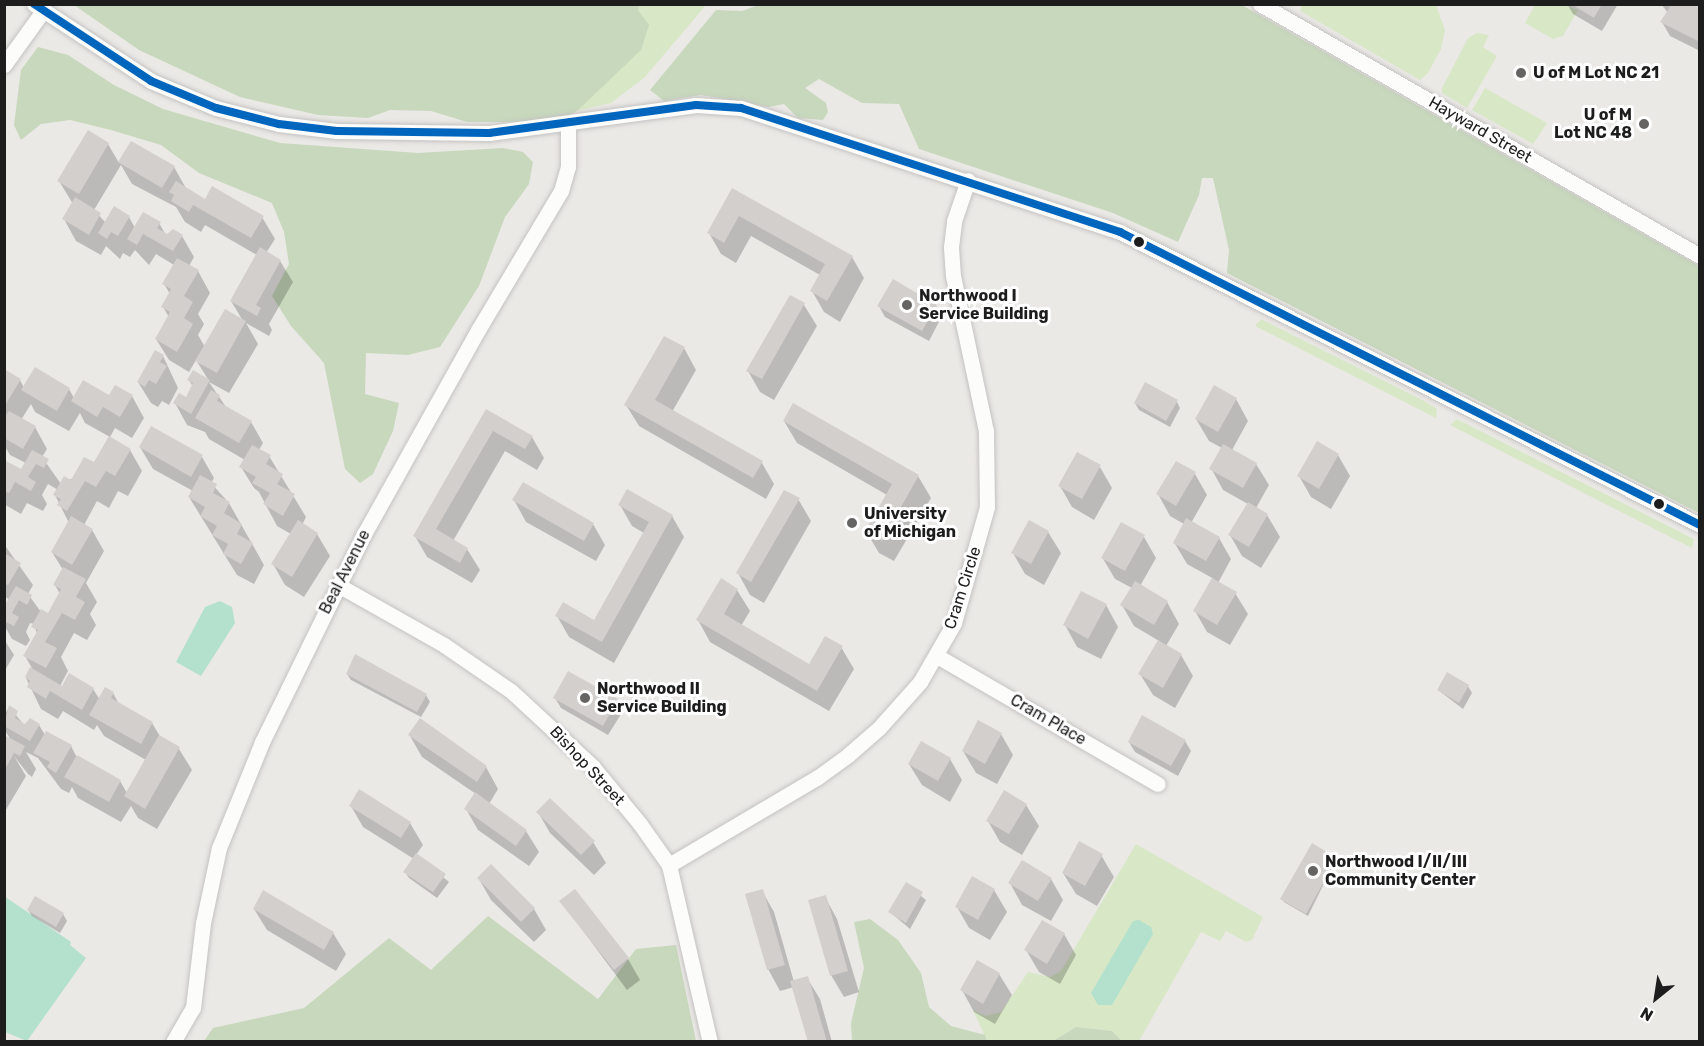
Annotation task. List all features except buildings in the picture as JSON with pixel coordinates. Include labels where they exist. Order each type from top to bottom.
[{"type":"street","name":"Hayward Street","points":[[1260,4],[1700,256]]},
{"type":"street","points":[[4,64],[39,8],[151,81],[216,108],[268,122],[337,131],[489,133],[568,125],[696,105],[741,108],[1060,209],[1139,241],[1700,525]]},
{"type":"street","name":"Beal Avenue","points":[[173,1041],[193,1008],[211,881],[230,815],[338,585],[472,339],[561,191],[568,167],[568,125]]},
{"type":"street","name":"Cram Circle","points":[[669,865],[818,777],[848,755],[898,709],[937,657],[960,607],[987,507],[986,431],[953,276],[951,248],[954,221],[968,180]]},
{"type":"street","name":"Bishop Street","points":[[338,585],[444,645],[511,691],[593,767],[669,865],[710,1041]]},
{"type":"street","name":"Cram Place","points":[[937,657],[1158,784]]},
{"type":"green space","points":[[640,4],[638,10],[649,25],[641,50],[577,111],[565,118],[541,122],[467,122],[431,111],[390,110],[368,118],[318,115],[240,97],[139,50],[74,5]]},
{"type":"green space","points":[[761,4],[1242,5],[1699,266],[1699,513],[1227,273],[1229,250],[1213,178],[1202,178],[1199,195],[1178,242],[1113,213],[919,149],[899,104],[862,103],[819,79],[805,88],[826,103],[828,112],[823,120],[798,118],[784,104],[768,107],[701,95],[664,101],[650,90],[716,10],[742,11]]},
{"type":"green space","points":[[640,5],[706,5],[645,77],[611,103],[577,111]]},
{"type":"green space","points":[[1302,5],[1436,5],[1445,30],[1441,49],[1428,73],[1420,80],[1300,11]]},
{"type":"green space","points":[[1535,5],[1565,5],[1578,10],[1563,36],[1553,39],[1525,23]]},
{"type":"green space","points":[[1477,33],[1489,35],[1483,47],[1497,56],[1467,108],[1442,93],[1442,88],[1468,38]]},
{"type":"green space","points":[[38,47],[68,55],[114,85],[163,109],[280,143],[418,153],[503,148],[523,152],[533,162],[529,184],[505,217],[479,286],[440,347],[408,355],[366,353],[365,394],[399,403],[393,431],[373,474],[360,483],[345,469],[324,363],[291,326],[272,296],[289,264],[284,232],[272,203],[199,173],[161,145],[111,130],[70,120],[41,124],[21,140],[14,125],[21,70]]},
{"type":"green space","points":[[1485,88],[1547,123],[1533,144],[1472,110]]},
{"type":"green space","points":[[1261,319],[1426,402],[1437,409],[1436,418],[1255,326]]},
{"type":"green space","points":[[1457,419],[1694,539],[1692,548],[1450,425]]},
{"type":"green space","points":[[220,601],[232,607],[235,623],[201,676],[176,662],[205,607]]},
{"type":"green space","points":[[1136,844],[1263,917],[1252,940],[1246,942],[1226,931],[1220,941],[1201,932],[1139,1041],[1122,1041],[1112,1031],[1076,1027],[1053,1041],[987,1041],[973,1010],[986,1016],[1001,1012],[1028,972],[1050,977],[1061,971]]},
{"type":"green space","points":[[4,896],[71,942],[70,945],[86,958],[27,1041],[5,1032]]},
{"type":"green space","points":[[488,916],[598,999],[636,949],[676,945],[696,1041],[204,1041],[213,1028],[304,1008],[389,938],[431,970]]},
{"type":"green space","points":[[870,919],[898,940],[921,973],[929,1007],[951,1026],[985,1035],[987,1041],[852,1041],[851,1023],[864,968],[854,922]]},
{"type":"green space","points":[[1139,920],[1151,927],[1153,934],[1112,1005],[1098,1005],[1091,993],[1133,921]]},
{"type":"green space","points":[[1076,1027],[1112,1031],[1122,1041],[1053,1041]]},
{"type":"transit line","points":[[34,4],[151,81],[216,108],[279,124],[337,131],[489,133],[696,105],[741,108],[1120,232],[1700,525]]},
{"type":"place","name":"U of M Lot NC 21","points":[[1521,73]]},
{"type":"place","name":"U of M Lot NC 48","points":[[1644,124]]},
{"type":"place","name":"Northwood I Service Building","points":[[907,305]]},
{"type":"place","name":"University of Michigan","points":[[852,523]]},
{"type":"place","name":"Northwood II Service Building","points":[[585,698]]},
{"type":"place","name":"Northwood I/II/III Community Center","points":[[1313,871]]}]
